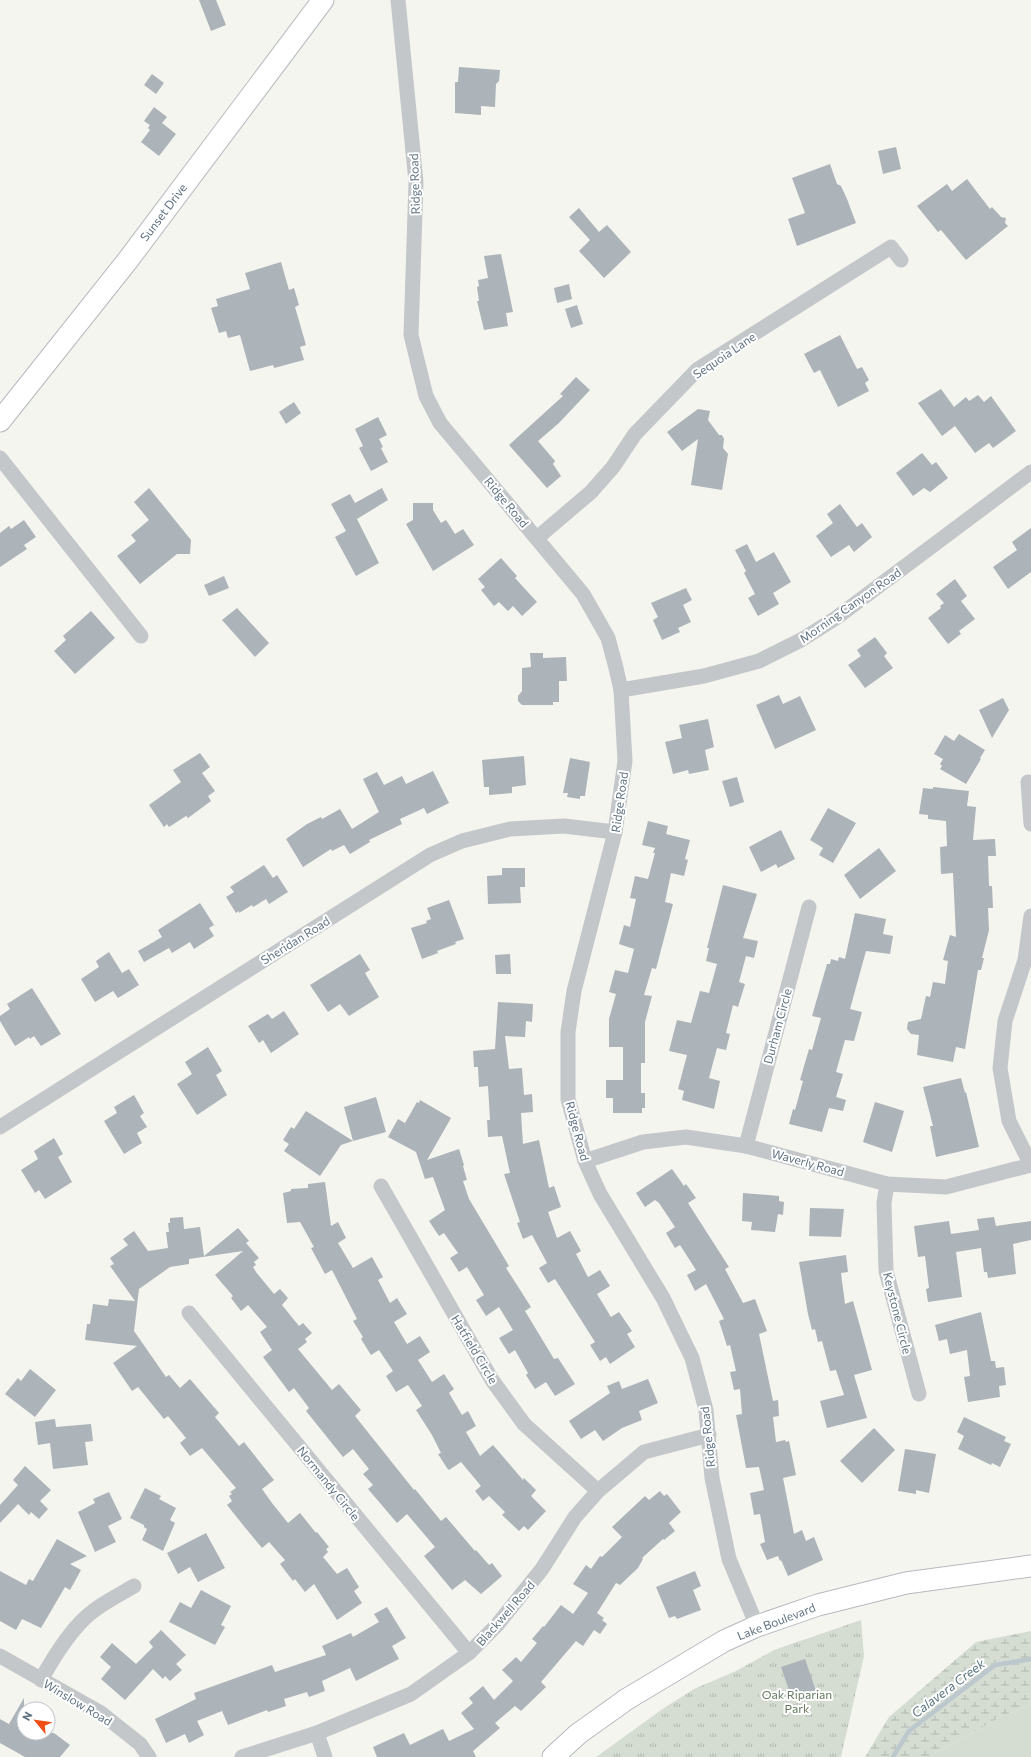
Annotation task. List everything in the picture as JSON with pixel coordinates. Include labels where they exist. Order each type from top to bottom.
[{"type":"main road","name":"Sunset Drive","points":[[0,421],[128,260],[323,0]]},
{"type":"main road","name":"Lake Boulevard","points":[[553,1757],[578,1734],[627,1699],[720,1644],[757,1626],[818,1605],[906,1583],[1031,1566]]},
{"type":"street","name":"Ridge Road","points":[[398,0],[416,182],[411,335],[426,396],[440,424],[583,594],[608,638],[621,690],[625,761],[615,832],[574,991],[568,1032],[568,1099],[585,1161],[600,1194],[663,1298],[692,1358],[706,1410],[712,1478],[730,1559],[757,1626]]},
{"type":"street","name":"Sequoia Lane","points":[[537,538],[591,492],[613,467],[635,434],[698,369],[891,247],[901,260]]},
{"type":"street","points":[[0,458],[141,636]]},
{"type":"street","name":"Morning Canyon Road","points":[[621,690],[717,673],[759,661],[801,640],[836,618],[1031,472]]},
{"type":"street","points":[[1028,782],[1031,824]]},
{"type":"street","name":"Sheridan Road","points":[[0,1127],[430,855],[462,841],[510,829],[564,826],[615,832]]},
{"type":"street","name":"Durham Circle","points":[[746,1146],[809,907]]},
{"type":"street","points":[[1031,916],[1025,960],[1005,1021],[1000,1068],[1009,1121],[1031,1165]]},
{"type":"street","name":"Waverly Road","points":[[585,1161],[643,1142],[686,1137],[746,1146],[887,1184],[946,1187],[1031,1165]]},
{"type":"street","name":"Keystone Circle","points":[[887,1184],[884,1202],[886,1271],[919,1394]]},
{"type":"street","name":"Hatfield Circle","points":[[381,1186],[492,1380],[524,1424],[598,1491]]},
{"type":"street","name":"Normandy Circle","points":[[189,1313],[469,1653]]},
{"type":"street","name":"Blackwell Road","points":[[242,1757],[317,1733],[411,1694],[469,1653],[497,1625],[537,1576],[575,1517],[598,1491],[644,1452],[709,1435]]},
{"type":"street","points":[[42,1680],[55,1655],[80,1623],[105,1603],[134,1586]]},
{"type":"street","name":"Winslow Road","points":[[0,1656],[101,1713],[140,1744],[149,1757]]},
{"type":"street","points":[[317,1733],[325,1757]]},
{"type":"green space","name":"Oak Riparian Park","points":[[861,1620],[864,1656],[841,1757],[596,1757],[664,1708],[694,1689],[736,1671],[774,1650]]},
{"type":"green space","points":[[1031,1631],[1031,1705],[1002,1716],[934,1754],[932,1757],[865,1757],[889,1717],[976,1642]]},
{"type":"green space","points":[[1031,1705],[1031,1757],[932,1757],[934,1754],[1002,1716]]},
{"type":"building","points":[[199,0],[216,0],[226,25],[211,31]]},
{"type":"building","points":[[459,67],[500,70],[499,81],[496,84],[495,107],[481,106],[481,115],[455,113],[455,82],[458,82]]},
{"type":"building","points":[[152,74],[164,83],[156,94],[144,85]]},
{"type":"building","points":[[154,107],[167,117],[162,123],[176,134],[159,156],[141,142],[150,130],[148,128],[150,125],[144,121]]},
{"type":"building","points":[[896,147],[901,169],[883,174],[878,151]]},
{"type":"building","points":[[830,164],[837,184],[841,186],[856,223],[797,246],[788,219],[805,213],[792,178]]},
{"type":"building","points":[[967,179],[990,209],[992,207],[1001,217],[1006,218],[1005,223],[1008,226],[966,260],[941,230],[938,232],[917,206],[947,184],[952,191]]},
{"type":"building","points":[[579,208],[599,232],[607,225],[631,252],[604,278],[579,251],[590,240],[569,217]]},
{"type":"building","points":[[501,254],[513,312],[506,313],[508,326],[484,330],[477,301],[479,301],[477,287],[479,286],[478,280],[488,278],[484,256]]},
{"type":"building","points":[[281,262],[289,290],[294,288],[299,305],[295,307],[306,345],[300,347],[304,360],[274,368],[273,365],[250,371],[240,335],[228,338],[226,331],[219,333],[211,308],[218,306],[216,299],[250,289],[245,273]]},
{"type":"building","points":[[569,284],[572,299],[557,303],[554,288]]},
{"type":"building","points":[[577,305],[583,324],[571,328],[565,309]]},
{"type":"building","points":[[840,335],[857,369],[862,367],[869,380],[865,383],[869,391],[838,407],[820,370],[814,373],[804,354]]},
{"type":"building","points":[[576,377],[590,390],[559,423],[538,441],[555,461],[553,464],[561,476],[547,488],[509,445],[563,396],[560,394]]},
{"type":"building","points":[[941,389],[954,407],[966,397],[969,401],[978,395],[984,402],[991,396],[1016,431],[993,448],[989,443],[975,453],[955,426],[942,436],[918,403]]},
{"type":"building","points":[[294,402],[301,413],[286,424],[279,412]]},
{"type":"building","points":[[698,409],[710,411],[708,420],[719,435],[722,435],[724,439],[723,448],[728,454],[722,490],[691,485],[698,439],[682,451],[667,432]]},
{"type":"building","points":[[378,417],[387,435],[379,439],[383,447],[381,448],[388,462],[371,471],[359,448],[363,446],[355,429]]},
{"type":"building","points":[[922,453],[932,465],[936,462],[948,478],[930,492],[924,488],[913,496],[896,473]]},
{"type":"building","points":[[149,488],[191,540],[190,554],[177,554],[140,584],[117,556],[136,541],[131,535],[149,520],[134,502]]},
{"type":"building","points":[[382,488],[388,500],[357,519],[379,563],[356,576],[335,537],[346,531],[331,504],[350,494],[355,503]]},
{"type":"building","points":[[413,503],[433,503],[433,510],[441,523],[446,520],[455,534],[463,529],[474,545],[433,571],[406,524],[413,520]]},
{"type":"building","points":[[840,504],[857,527],[862,523],[872,537],[854,552],[849,545],[831,557],[816,536],[833,523],[827,514]]},
{"type":"building","points":[[24,520],[36,537],[24,545],[27,549],[0,567],[0,533],[9,526],[11,529]]},
{"type":"building","points":[[1031,528],[1031,572],[1008,589],[993,567],[1017,550],[1012,542]]},
{"type":"building","points":[[747,544],[756,562],[774,552],[791,582],[773,593],[779,604],[758,616],[748,598],[755,594],[744,573],[746,571],[735,550]]},
{"type":"building","points":[[501,558],[517,576],[515,578],[537,602],[522,616],[513,606],[508,611],[499,602],[494,606],[481,590],[485,587],[478,579]]},
{"type":"building","points":[[224,576],[229,588],[209,596],[204,585]]},
{"type":"building","points":[[955,579],[967,596],[961,601],[975,619],[959,631],[961,634],[948,644],[928,618],[941,608],[940,606],[944,603],[936,594]]},
{"type":"building","points":[[686,588],[692,600],[683,605],[691,622],[678,628],[680,632],[662,640],[653,620],[658,617],[651,603]]},
{"type":"building","points":[[237,608],[269,643],[255,657],[222,620]]},
{"type":"building","points":[[91,611],[115,638],[75,674],[54,651],[66,640],[63,636]]},
{"type":"building","points":[[875,637],[887,653],[884,656],[893,668],[865,688],[848,665],[861,656],[857,650]]},
{"type":"building","points":[[530,653],[543,653],[543,658],[566,657],[567,681],[559,681],[559,702],[553,702],[553,705],[522,705],[518,701],[518,696],[522,691],[522,668],[531,667]]},
{"type":"building","points":[[779,695],[783,704],[800,696],[816,730],[775,749],[756,705]]},
{"type":"building","points":[[1003,698],[1009,710],[992,738],[979,710]]},
{"type":"building","points":[[708,719],[714,747],[705,750],[709,770],[689,774],[688,770],[673,774],[665,742],[682,738],[679,725]]},
{"type":"building","points":[[959,734],[985,750],[966,784],[940,769],[942,766],[940,764],[943,759],[934,754],[945,735],[954,741]]},
{"type":"building","points":[[200,753],[210,767],[202,773],[215,791],[208,796],[211,801],[188,818],[186,816],[169,827],[167,824],[164,827],[149,805],[181,782],[173,770]]},
{"type":"building","points":[[524,756],[526,785],[512,787],[512,793],[489,795],[489,787],[484,787],[482,760]]},
{"type":"building","points":[[570,758],[590,762],[585,796],[580,796],[580,799],[567,797],[568,793],[563,793]]},
{"type":"building","points":[[433,771],[449,803],[427,814],[424,808],[400,819],[402,824],[369,840],[370,842],[350,854],[344,845],[332,851],[331,849],[303,867],[286,839],[307,824],[321,817],[322,819],[340,809],[352,829],[379,812],[363,779],[377,772],[384,785],[402,776],[406,784]]},
{"type":"building","points":[[737,777],[744,802],[730,807],[722,781]]},
{"type":"building","points":[[933,787],[969,791],[967,806],[976,807],[973,840],[995,839],[996,856],[988,856],[989,886],[992,886],[993,908],[988,908],[989,930],[982,958],[984,958],[981,970],[978,970],[965,1049],[956,1047],[953,1062],[917,1055],[919,1035],[911,1034],[907,1029],[908,1022],[921,1019],[926,996],[930,997],[933,982],[945,984],[948,961],[943,960],[950,935],[956,937],[953,873],[941,874],[940,847],[947,846],[946,821],[928,819],[928,815],[919,814],[923,788],[933,789]]},
{"type":"building","points":[[828,808],[856,823],[833,863],[819,855],[823,848],[810,840]]},
{"type":"building","points":[[648,821],[668,826],[666,834],[690,840],[685,859],[688,860],[684,876],[671,873],[665,902],[673,904],[656,969],[652,968],[644,995],[652,996],[645,1022],[645,1063],[641,1063],[641,1093],[645,1093],[645,1108],[642,1108],[642,1113],[613,1113],[613,1098],[606,1098],[606,1080],[623,1080],[623,1047],[609,1047],[609,1019],[616,994],[609,992],[615,970],[628,973],[634,949],[619,944],[624,925],[630,927],[636,899],[630,898],[635,876],[648,879],[655,853],[653,853],[655,848],[642,845]]},
{"type":"building","points":[[781,830],[795,859],[778,868],[776,864],[761,872],[749,847]]},
{"type":"building","points":[[879,848],[896,871],[860,899],[844,875]]},
{"type":"building","points":[[264,865],[273,878],[277,875],[288,892],[269,904],[266,899],[253,907],[252,905],[239,913],[239,911],[236,913],[226,897],[234,892],[230,887]]},
{"type":"building","points":[[502,868],[525,868],[525,887],[520,887],[521,903],[488,904],[487,876],[502,875]]},
{"type":"building","points":[[723,885],[757,894],[743,938],[758,941],[754,958],[746,956],[739,982],[745,984],[738,1007],[733,1005],[726,1033],[730,1034],[726,1050],[717,1048],[709,1078],[720,1081],[714,1109],[682,1100],[684,1091],[678,1089],[687,1055],[669,1051],[677,1020],[691,1023],[700,991],[709,993],[717,964],[706,961],[709,948],[707,948]]},
{"type":"building","points":[[449,900],[464,939],[455,942],[456,944],[437,951],[438,953],[422,959],[411,928],[427,923],[426,921],[431,919],[427,908]]},
{"type":"building","points":[[200,903],[214,925],[209,928],[214,936],[194,949],[190,942],[172,953],[169,948],[144,962],[138,951],[162,937],[158,930]]},
{"type":"building","points":[[855,913],[886,919],[883,934],[893,936],[890,954],[866,951],[850,1009],[862,1012],[854,1041],[845,1040],[836,1072],[843,1074],[836,1097],[846,1100],[843,1111],[829,1108],[822,1132],[789,1124],[793,1109],[795,1110],[803,1081],[800,1080],[809,1049],[812,1050],[821,1018],[812,1016],[827,964],[830,964],[831,959],[838,961],[839,957],[845,959]]},
{"type":"building","points":[[109,952],[122,973],[129,969],[139,985],[118,998],[113,991],[95,1002],[81,979],[99,967],[96,961]]},
{"type":"building","points":[[360,954],[370,970],[365,973],[379,997],[349,1016],[340,1004],[328,1012],[310,985]]},
{"type":"building","points":[[510,954],[511,974],[496,974],[495,955]]},
{"type":"building","points":[[32,988],[61,1034],[41,1046],[34,1036],[30,1039],[29,1037],[15,1046],[0,1021],[0,1016],[10,1009],[7,1004]]},
{"type":"building","points":[[498,1002],[533,1004],[532,1022],[526,1021],[525,1037],[505,1036],[509,1069],[522,1068],[524,1095],[532,1094],[533,1112],[521,1113],[523,1144],[539,1140],[549,1188],[554,1186],[561,1207],[548,1212],[557,1238],[570,1231],[581,1251],[576,1254],[588,1277],[600,1270],[610,1286],[597,1294],[611,1317],[619,1312],[632,1331],[627,1334],[635,1347],[610,1364],[606,1357],[600,1361],[590,1345],[595,1342],[555,1279],[548,1283],[539,1268],[547,1263],[532,1235],[523,1239],[517,1223],[520,1222],[504,1174],[510,1173],[502,1136],[488,1137],[487,1120],[490,1120],[488,1086],[479,1087],[478,1067],[474,1067],[473,1051],[495,1049]]},
{"type":"building","points":[[284,1011],[299,1034],[271,1053],[263,1040],[259,1043],[248,1026],[268,1014],[272,1019]]},
{"type":"building","points":[[208,1047],[222,1071],[216,1075],[227,1095],[197,1115],[177,1084],[192,1074],[185,1062]]},
{"type":"building","points":[[961,1078],[965,1093],[966,1092],[979,1147],[936,1157],[930,1126],[933,1126],[923,1087]]},
{"type":"building","points":[[134,1095],[144,1113],[140,1116],[147,1127],[137,1133],[142,1143],[124,1154],[104,1121],[117,1113],[114,1107]]},
{"type":"building","points":[[376,1097],[386,1132],[353,1141],[344,1107]]},
{"type":"building","points":[[420,1100],[451,1118],[427,1160],[459,1149],[467,1180],[463,1181],[469,1199],[509,1266],[506,1268],[531,1307],[525,1311],[554,1359],[558,1358],[575,1384],[555,1396],[546,1382],[535,1389],[526,1375],[528,1373],[515,1350],[509,1354],[499,1338],[513,1330],[499,1307],[486,1316],[476,1300],[484,1295],[467,1267],[459,1272],[450,1258],[458,1253],[444,1233],[439,1236],[429,1221],[445,1210],[433,1177],[425,1179],[416,1152],[388,1137],[398,1119],[405,1123],[417,1102],[419,1103]]},
{"type":"building","points":[[875,1102],[904,1111],[892,1152],[863,1142]]},
{"type":"building","points":[[306,1111],[353,1141],[341,1145],[320,1176],[284,1151],[289,1144],[283,1140],[291,1127],[294,1129]]},
{"type":"building","points":[[54,1138],[63,1154],[58,1157],[72,1182],[45,1199],[39,1190],[35,1193],[21,1170],[38,1159],[34,1151]]},
{"type":"building","points":[[672,1169],[684,1186],[686,1184],[696,1198],[688,1203],[729,1267],[725,1269],[743,1303],[755,1299],[767,1331],[759,1334],[773,1401],[778,1400],[779,1416],[773,1417],[776,1442],[785,1440],[786,1442],[789,1441],[796,1475],[783,1478],[794,1534],[802,1530],[806,1541],[814,1537],[823,1560],[788,1576],[778,1556],[767,1560],[760,1544],[765,1542],[760,1514],[754,1515],[750,1493],[764,1490],[759,1467],[746,1468],[736,1415],[742,1414],[740,1389],[734,1390],[730,1372],[736,1371],[730,1345],[727,1346],[719,1321],[724,1319],[706,1284],[695,1291],[687,1275],[696,1270],[680,1245],[675,1248],[666,1233],[675,1227],[659,1203],[655,1200],[645,1207],[636,1193]]},
{"type":"building","points":[[325,1182],[331,1226],[338,1222],[346,1238],[338,1243],[353,1268],[372,1257],[383,1277],[378,1280],[390,1303],[397,1298],[407,1314],[394,1322],[407,1344],[420,1336],[430,1352],[418,1360],[432,1382],[444,1374],[454,1389],[449,1393],[462,1415],[468,1411],[476,1426],[466,1432],[480,1456],[493,1445],[523,1480],[524,1478],[536,1490],[531,1496],[546,1511],[528,1530],[524,1526],[519,1531],[502,1515],[505,1512],[489,1496],[483,1501],[475,1491],[481,1486],[461,1462],[449,1470],[447,1468],[438,1454],[441,1453],[432,1435],[416,1410],[422,1406],[408,1385],[396,1392],[386,1376],[393,1371],[379,1350],[371,1355],[361,1339],[363,1337],[353,1321],[357,1319],[332,1270],[325,1274],[311,1248],[314,1247],[300,1222],[287,1223],[283,1193],[291,1191],[291,1189],[308,1188],[308,1184]]},
{"type":"building","points":[[743,1193],[779,1196],[779,1201],[784,1202],[783,1215],[778,1214],[775,1232],[751,1230],[752,1222],[742,1221]]},
{"type":"building","points":[[810,1208],[844,1209],[841,1237],[809,1236]]},
{"type":"building","points":[[183,1217],[184,1229],[200,1227],[204,1256],[238,1228],[249,1241],[246,1243],[259,1258],[254,1262],[256,1265],[253,1267],[256,1272],[274,1294],[280,1289],[288,1298],[282,1305],[299,1326],[303,1323],[312,1333],[305,1339],[307,1342],[298,1349],[332,1390],[339,1384],[361,1410],[355,1416],[414,1490],[415,1489],[441,1521],[446,1517],[475,1551],[476,1550],[489,1565],[492,1563],[502,1576],[481,1594],[465,1580],[452,1590],[424,1556],[435,1547],[407,1514],[397,1523],[368,1489],[373,1485],[363,1474],[369,1469],[353,1449],[343,1457],[306,1411],[309,1408],[294,1388],[289,1392],[263,1357],[272,1350],[260,1332],[267,1327],[248,1305],[241,1311],[231,1298],[233,1296],[215,1275],[243,1251],[189,1259],[189,1264],[170,1267],[139,1289],[134,1331],[166,1377],[169,1375],[180,1388],[190,1379],[219,1413],[215,1417],[239,1446],[244,1442],[274,1480],[262,1489],[288,1523],[300,1513],[329,1547],[326,1549],[328,1552],[323,1557],[337,1574],[347,1568],[359,1587],[354,1591],[362,1603],[337,1620],[314,1584],[305,1592],[295,1579],[293,1581],[280,1564],[285,1560],[269,1542],[262,1548],[227,1505],[232,1501],[229,1496],[232,1494],[230,1492],[236,1488],[202,1448],[190,1456],[180,1443],[186,1438],[168,1416],[164,1419],[138,1387],[132,1391],[113,1363],[137,1346],[85,1340],[87,1324],[90,1324],[93,1304],[108,1306],[109,1299],[135,1301],[110,1266],[114,1264],[110,1258],[128,1245],[123,1239],[134,1231],[148,1251],[168,1248],[166,1232],[169,1232],[168,1223],[170,1223],[170,1218]]},
{"type":"building","points":[[994,1217],[996,1226],[1031,1221],[1031,1240],[1013,1244],[1016,1274],[988,1278],[987,1272],[984,1272],[981,1248],[956,1252],[962,1297],[928,1302],[926,1289],[929,1288],[925,1256],[918,1257],[914,1226],[949,1221],[951,1234],[979,1230],[977,1219]]},
{"type":"building","points":[[846,1255],[848,1272],[841,1273],[845,1304],[853,1301],[872,1370],[854,1375],[867,1418],[827,1428],[820,1401],[844,1395],[836,1370],[830,1371],[822,1341],[818,1342],[815,1329],[812,1330],[799,1262]]},
{"type":"building","points":[[981,1312],[991,1361],[995,1361],[996,1368],[1004,1367],[1006,1385],[999,1386],[1000,1397],[968,1402],[964,1377],[970,1376],[967,1350],[950,1354],[947,1339],[939,1341],[935,1325]]},
{"type":"building","points":[[30,1369],[56,1390],[35,1417],[5,1394],[18,1378],[21,1381]]},
{"type":"building","points":[[648,1379],[658,1403],[639,1411],[642,1420],[622,1428],[603,1441],[595,1430],[581,1439],[569,1421],[610,1393],[607,1386],[619,1381],[622,1389]]},
{"type":"building","points":[[964,1417],[1006,1437],[1004,1441],[1011,1444],[1000,1467],[992,1463],[991,1465],[958,1449],[964,1436],[957,1432]]},
{"type":"building","points":[[55,1419],[56,1427],[91,1424],[93,1441],[85,1442],[88,1465],[53,1469],[50,1443],[38,1445],[35,1422]]},
{"type":"building","points":[[874,1428],[895,1450],[862,1483],[840,1461]]},
{"type":"building","points":[[905,1449],[936,1454],[929,1493],[916,1490],[916,1494],[898,1491]]},
{"type":"building","points":[[25,1466],[51,1490],[40,1501],[48,1509],[39,1519],[31,1512],[29,1515],[18,1504],[0,1523],[0,1505],[18,1485],[13,1480]]},
{"type":"building","points":[[145,1488],[161,1496],[159,1499],[176,1508],[170,1520],[175,1523],[163,1551],[142,1540],[147,1529],[144,1525],[130,1518]]},
{"type":"building","points":[[660,1491],[664,1496],[667,1494],[681,1512],[669,1523],[675,1531],[664,1540],[663,1539],[642,1558],[643,1559],[638,1568],[620,1585],[616,1583],[597,1613],[604,1618],[602,1620],[607,1624],[600,1634],[594,1630],[583,1646],[576,1641],[541,1682],[546,1687],[521,1711],[515,1706],[495,1723],[500,1728],[473,1751],[476,1757],[377,1757],[373,1747],[404,1733],[410,1745],[443,1729],[449,1741],[474,1729],[461,1713],[473,1703],[469,1698],[483,1686],[494,1700],[513,1681],[502,1670],[516,1657],[521,1662],[537,1643],[532,1639],[543,1626],[544,1627],[561,1605],[573,1614],[588,1593],[573,1584],[586,1565],[591,1569],[600,1556],[602,1557],[622,1537],[612,1527],[645,1496],[649,1500]]},
{"type":"building","points":[[109,1492],[122,1519],[108,1526],[116,1542],[95,1552],[78,1512],[95,1503],[93,1499]]},
{"type":"building","points":[[206,1533],[225,1568],[198,1582],[190,1567],[178,1574],[167,1553]]},
{"type":"building","points":[[57,1539],[87,1556],[70,1564],[81,1570],[70,1590],[65,1587],[41,1628],[22,1619],[16,1630],[0,1621],[0,1571],[26,1585],[29,1579],[33,1581]]},
{"type":"building","points":[[695,1571],[701,1586],[693,1590],[701,1610],[677,1619],[675,1616],[669,1618],[656,1587]]},
{"type":"building","points":[[201,1590],[231,1606],[221,1625],[225,1627],[215,1645],[169,1622],[180,1602],[191,1608]]},
{"type":"building","points":[[387,1607],[406,1638],[392,1646],[399,1659],[356,1681],[350,1668],[322,1681],[325,1691],[309,1697],[307,1692],[284,1699],[286,1706],[268,1712],[267,1710],[228,1725],[222,1711],[197,1721],[204,1735],[189,1743],[185,1734],[166,1743],[155,1719],[196,1699],[194,1693],[272,1665],[275,1672],[326,1655],[322,1646],[351,1633],[353,1637],[379,1622],[374,1614]]},
{"type":"building","points":[[161,1630],[186,1655],[176,1664],[182,1670],[170,1681],[165,1676],[163,1679],[153,1669],[125,1700],[101,1679],[111,1667],[100,1657],[112,1643],[136,1664],[153,1647],[149,1642]]},
{"type":"building","points":[[805,1659],[816,1691],[792,1699],[781,1667]]},
{"type":"building","points":[[16,1712],[16,1741],[56,1741],[56,1734],[70,1745],[60,1757],[25,1757],[0,1743],[0,1719],[9,1724]]},
{"type":"waterway","name":"Calavera Creek","points":[[893,1757],[909,1731],[995,1665],[1031,1659]]}]
